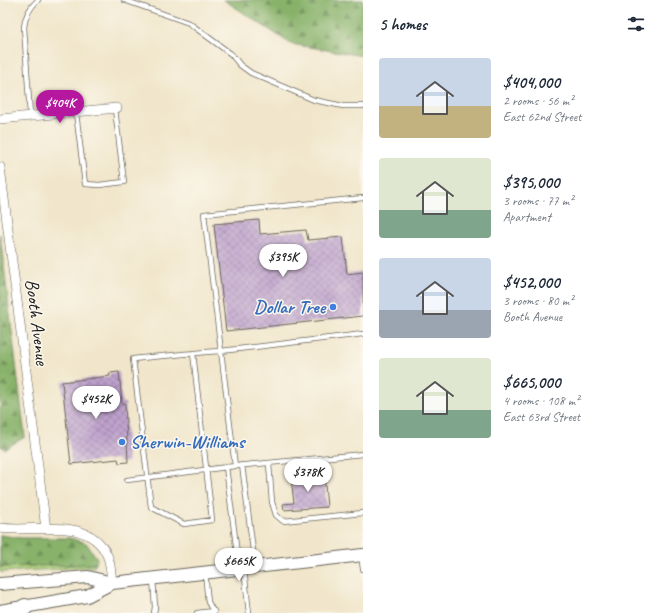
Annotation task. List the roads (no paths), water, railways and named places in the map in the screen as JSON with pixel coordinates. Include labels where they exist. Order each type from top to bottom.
[{"type":"main road","points":[[0,584],[88,577],[112,583],[205,574],[362,555]]},
{"type":"main road","points":[[0,611],[21,610],[87,596],[112,583]]},
{"type":"street","points":[[0,119],[30,115],[76,113],[116,108]]},
{"type":"street","name":"Booth Avenue","points":[[0,167],[46,529]]},
{"type":"street","points":[[0,528],[73,529],[94,537],[108,557],[112,583]]},
{"type":"lane","points":[[30,115],[24,27],[25,18],[31,6],[38,0]]},
{"type":"lane","points":[[124,0],[190,23],[231,54],[240,65],[251,73],[314,100],[343,106],[363,106]]},
{"type":"lane","points":[[76,113],[85,184],[99,185],[124,182],[116,108]]},
{"type":"lane","points":[[235,466],[204,214],[363,198]]},
{"type":"lane","points":[[193,353],[205,470],[212,520],[184,524],[151,507],[133,359],[193,353],[221,351],[363,334]]},
{"type":"lane","points":[[127,480],[242,465],[268,464],[363,454]]},
{"type":"lane","points":[[268,464],[274,508],[276,515],[283,521],[363,513]]},
{"type":"lane","points":[[242,465],[249,613]]},
{"type":"lane","points":[[226,467],[246,569]]},
{"type":"lane","points":[[362,555],[363,569]]},
{"type":"lane","points":[[198,613],[214,612],[208,602],[205,574]]},
{"type":"lane","points":[[153,579],[155,606],[154,613]]},
{"type":"place","name":"Dollar Tree","points":[[333,307]]},
{"type":"place","name":"Sherwin-Williams","points":[[122,442]]}]
